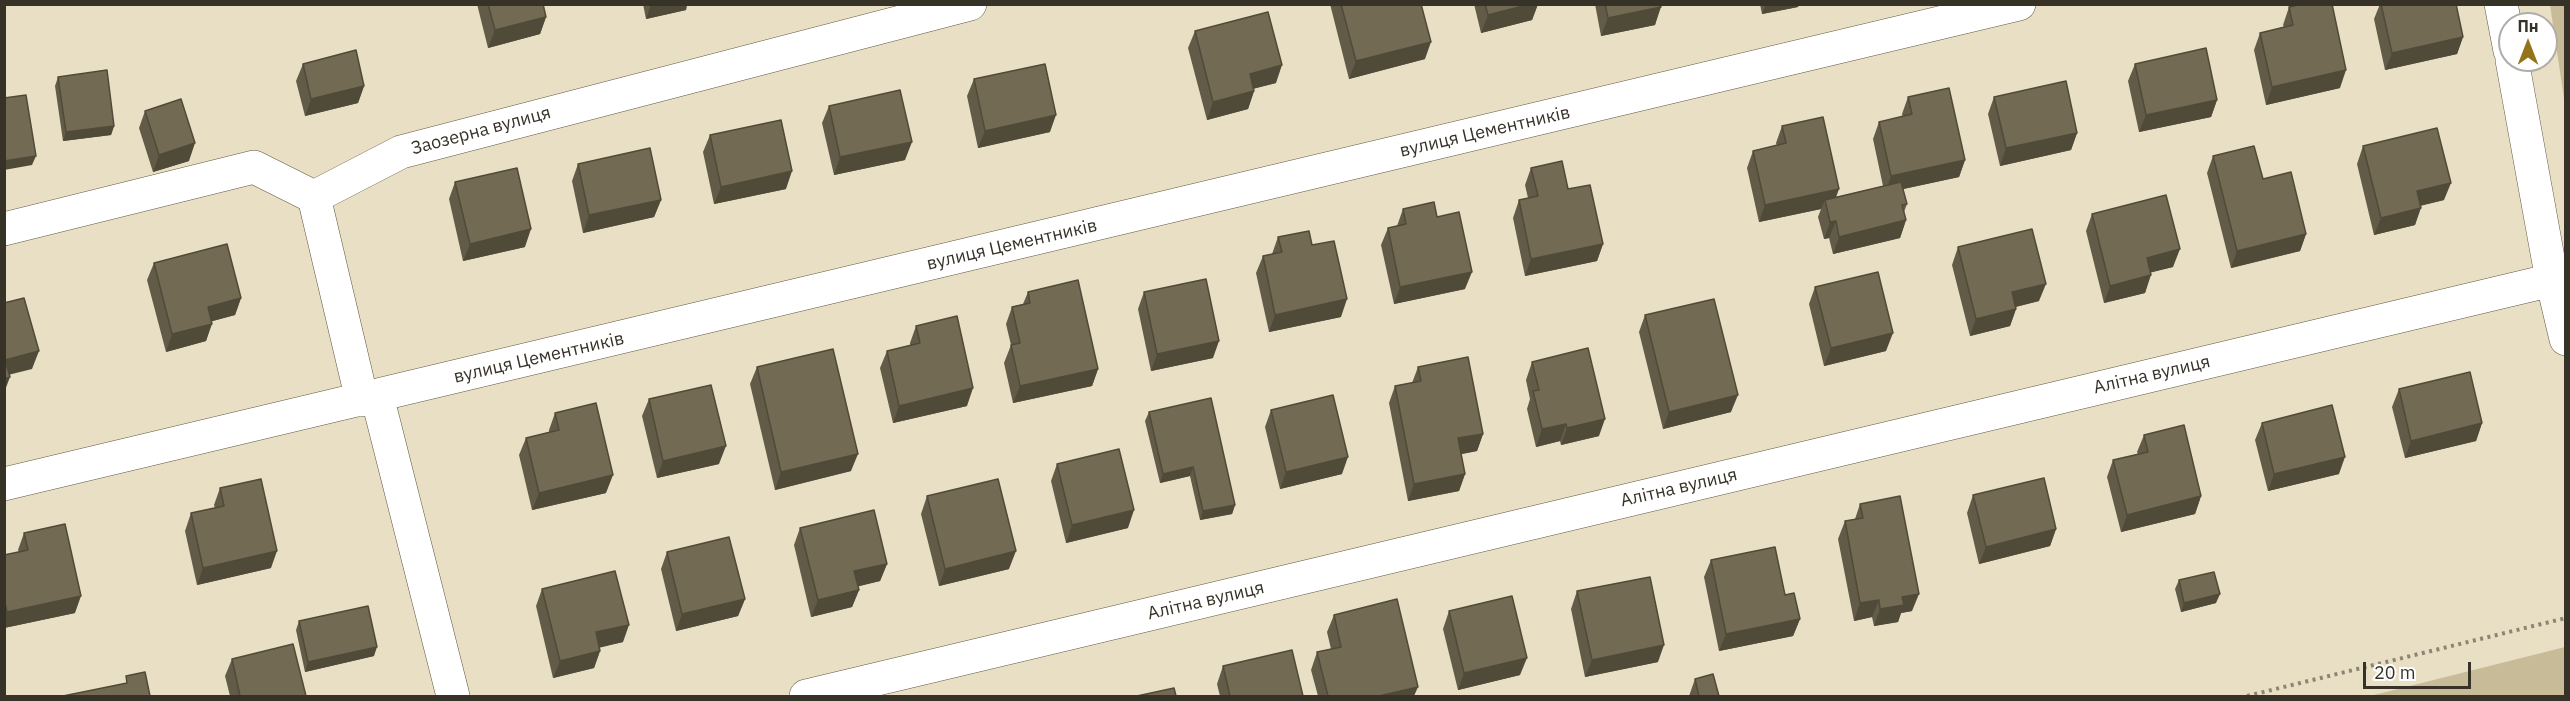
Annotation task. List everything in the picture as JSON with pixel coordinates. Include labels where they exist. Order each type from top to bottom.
[{"type":"street","name":"Заозерна вулиця","points":[[314,197],[401,152],[970,4]]},
{"type":"street","name":"вулиця Цементників","points":[[4,484],[2019,4]]},
{"type":"street","points":[[2514,72],[2565,339]]},
{"type":"street","points":[[4,229],[254,167],[314,197],[453,696]]},
{"type":"street","name":"Алітна вулиця","points":[[806,696],[2552,280]]},
{"type":"path","points":[[2247,696],[2565,618]]},
{"type":"shaded area","points":[[2550,5],[2565,5],[2565,105],[2558,58],[2558,12],[2551,12]]},
{"type":"shaded area","points":[[2565,647],[2565,696],[2370,696]]},
{"type":"building","points":[[488,4],[543,4],[546,17],[495,30]]},
{"type":"building","points":[[1341,4],[1421,4],[1431,42],[1356,61]]},
{"type":"building","points":[[1485,4],[1531,4],[1488,15]]},
{"type":"building","points":[[1605,4],[1660,4],[1661,7],[1608,18]]},
{"type":"building","points":[[2303,4],[2332,4],[2346,70],[2272,87],[2260,33],[2293,25],[2289,7]]},
{"type":"building","points":[[2381,4],[2456,4],[2463,37],[2392,53]]},
{"type":"building","points":[[1268,12],[1282,65],[1250,74],[1254,91],[1213,102],[1195,31]]},
{"type":"building","points":[[2206,48],[2217,100],[2146,115],[2135,64]]},
{"type":"building","points":[[356,50],[364,86],[311,99],[303,64]]},
{"type":"building","points":[[1045,64],[1056,115],[985,131],[974,79]]},
{"type":"building","points":[[107,70],[114,126],[66,132],[58,77]]},
{"type":"building","points":[[2066,81],[2077,133],[2006,148],[1994,97]]},
{"type":"building","points":[[1949,88],[1965,160],[1891,176],[1879,122],[1912,114],[1908,97]]},
{"type":"building","points":[[900,90],[912,142],[840,157],[829,106]]},
{"type":"building","points":[[26,95],[36,156],[4,161],[4,98]]},
{"type":"building","points":[[181,99],[195,143],[159,155],[145,111]]},
{"type":"building","points":[[1823,117],[1839,189],[1765,205],[1753,151],[1786,143],[1782,126]]},
{"type":"building","points":[[781,120],[792,171],[721,187],[710,135]]},
{"type":"building","points":[[2437,128],[2451,183],[2417,191],[2421,208],[2381,218],[2363,146]]},
{"type":"building","points":[[2254,146],[2263,179],[2291,172],[2306,234],[2237,251],[2213,156]]},
{"type":"building","points":[[650,148],[661,200],[589,215],[578,164]]},
{"type":"building","points":[[1562,161],[1568,189],[1590,185],[1603,244],[1531,259],[1519,200],[1538,196],[1531,168]]},
{"type":"building","points":[[517,168],[531,229],[470,244],[455,182]]},
{"type":"building","points":[[1901,182],[1907,204],[1902,205],[1906,220],[1839,237],[1836,221],[1830,222],[1825,200]]},
{"type":"building","points":[[2166,195],[2180,249],[2147,258],[2151,275],[2110,286],[2092,214]]},
{"type":"building","points":[[1434,202],[1437,217],[1459,212],[1472,272],[1400,287],[1388,228],[1406,224],[1403,209]]},
{"type":"building","points":[[2032,229],[2046,284],[2012,292],[2016,309],[1976,319],[1958,247]]},
{"type":"building","points":[[1309,231],[1312,245],[1334,241],[1347,299],[1275,315],[1263,256],[1282,252],[1278,237]]},
{"type":"building","points":[[227,244],[241,298],[208,307],[212,324],[172,334],[154,263]]},
{"type":"building","points":[[1878,272],[1893,333],[1831,348],[1815,287]]},
{"type":"building","points":[[1206,279],[1219,341],[1157,354],[1144,292]]},
{"type":"building","points":[[1078,280],[1098,369],[1020,386],[1011,345],[1020,343],[1012,307],[1030,303],[1028,292]]},
{"type":"building","points":[[24,298],[39,351],[5,360],[10,377],[4,379],[4,303]]},
{"type":"building","points":[[1714,299],[1738,395],[1669,412],[1645,315]]},
{"type":"building","points":[[957,316],[973,388],[899,406],[887,351],[920,343],[916,326]]},
{"type":"building","points":[[1588,348],[1605,419],[1567,428],[1566,424],[1542,429],[1533,391],[1539,390],[1532,362]]},
{"type":"building","points":[[833,349],[858,454],[781,472],[757,367]]},
{"type":"building","points":[[1468,357],[1483,434],[1458,438],[1465,474],[1414,484],[1395,386],[1421,381],[1418,367]]},
{"type":"building","points":[[2470,372],[2482,423],[2411,441],[2399,389]]},
{"type":"building","points":[[711,385],[726,446],[663,461],[649,399]]},
{"type":"building","points":[[1333,395],[1348,457],[1286,472],[1271,410]]},
{"type":"building","points":[[1211,398],[1235,505],[1203,511],[1193,467],[1163,474],[1149,412]]},
{"type":"building","points":[[596,403],[613,475],[539,493],[526,438],[559,430],[555,413]]},
{"type":"building","points":[[2332,405],[2345,457],[2274,474],[2262,423]]},
{"type":"building","points":[[2184,425],[2201,496],[2127,515],[2113,460],[2148,452],[2144,435]]},
{"type":"building","points":[[1119,449],[1134,510],[1072,525],[1057,464]]},
{"type":"building","points":[[2044,478],[2056,529],[1986,547],[1973,495]]},
{"type":"building","points":[[261,479],[277,551],[203,568],[191,513],[224,506],[220,488]]},
{"type":"building","points":[[998,479],[1016,551],[945,569],[927,496]]},
{"type":"building","points":[[1900,496],[1919,594],[1902,597],[1904,605],[1880,609],[1879,600],[1860,603],[1845,521],[1863,518],[1860,504]]},
{"type":"building","points":[[874,510],[887,564],[854,571],[859,590],[818,600],[800,528]]},
{"type":"building","points":[[65,524],[81,596],[7,612],[4,599],[4,555],[28,550],[24,533]]},
{"type":"building","points":[[729,537],[745,599],[682,614],[667,552]]},
{"type":"building","points":[[1775,547],[1785,595],[1794,593],[1800,619],[1726,634],[1711,560]]},
{"type":"building","points":[[615,571],[629,625],[596,632],[600,651],[560,661],[542,589]]},
{"type":"building","points":[[2214,572],[2220,594],[2184,603],[2179,580]]},
{"type":"building","points":[[1650,577],[1664,645],[1592,660],[1577,591]]},
{"type":"building","points":[[1512,596],[1527,658],[1464,673],[1449,611]]},
{"type":"building","points":[[1397,599],[1418,687],[1379,696],[1328,696],[1317,652],[1341,647],[1334,615]]},
{"type":"building","points":[[368,606],[377,647],[308,662],[299,621]]},
{"type":"building","points":[[293,644],[306,696],[240,696],[232,659]]},
{"type":"building","points":[[1292,650],[1303,696],[1230,696],[1223,666]]},
{"type":"building","points":[[145,672],[150,696],[63,696],[127,683],[126,676]]},
{"type":"building","points":[[1713,674],[1719,696],[1699,696],[1695,679]]},
{"type":"building","points":[[1174,688],[1176,696],[1137,696]]}]
